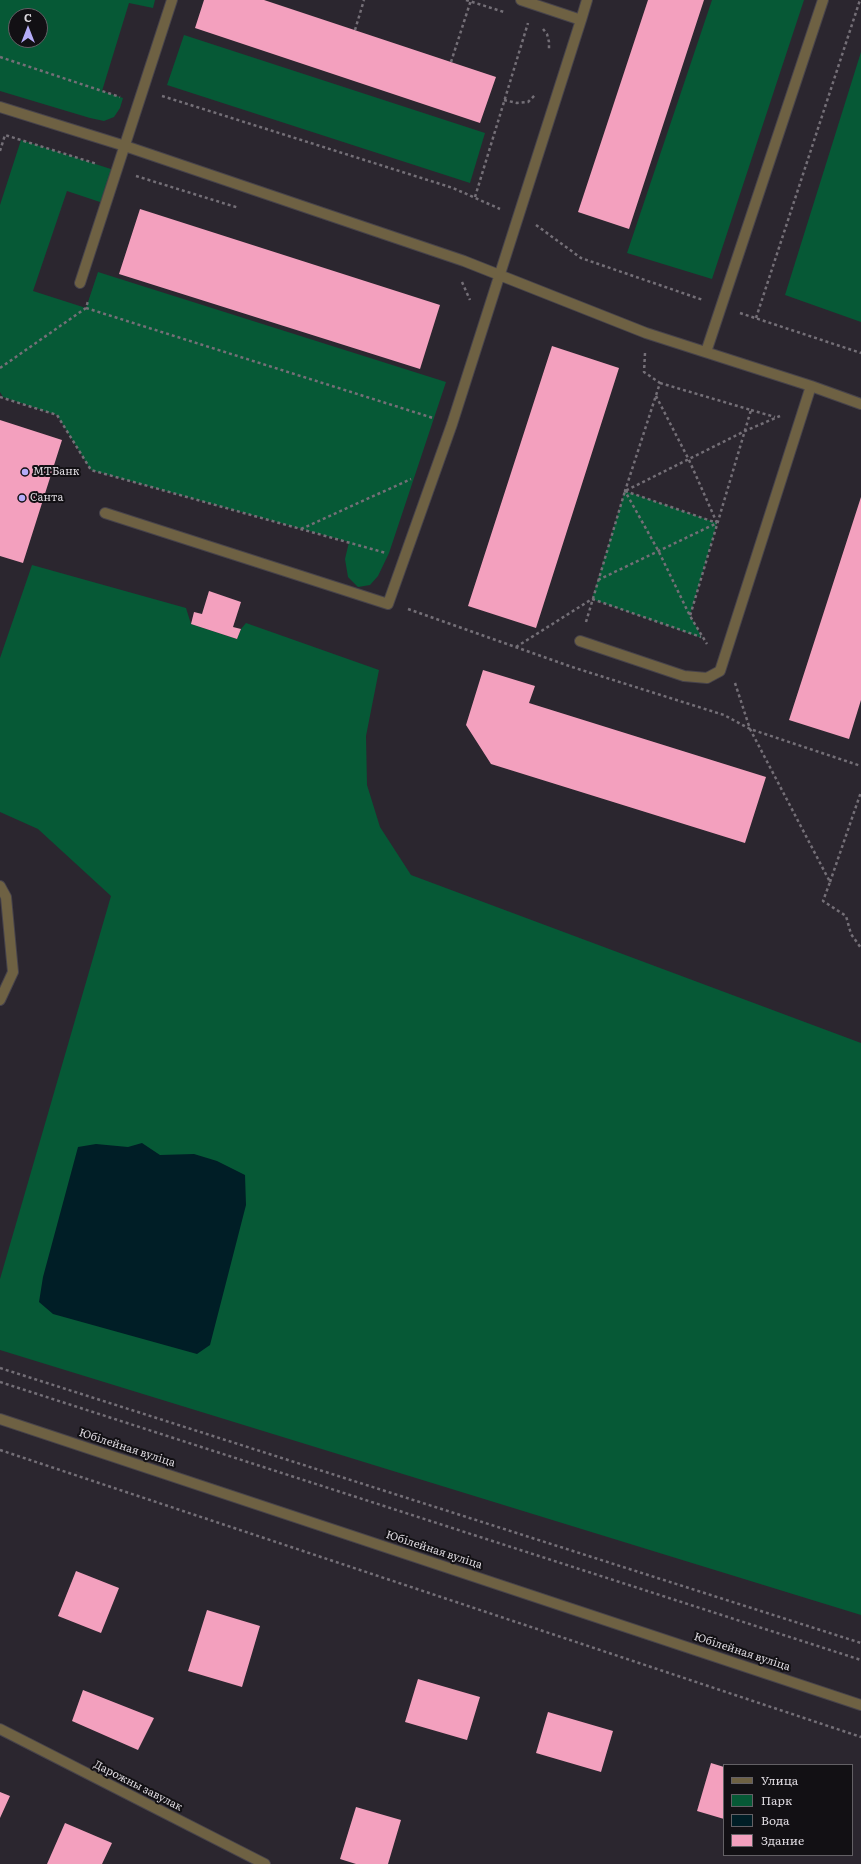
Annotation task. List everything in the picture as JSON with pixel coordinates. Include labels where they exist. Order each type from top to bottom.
[{"type":"street","points":[[80,283],[172,0]]},
{"type":"street","points":[[521,0],[581,20]]},
{"type":"street","points":[[105,513],[388,604],[452,424],[587,0]]},
{"type":"street","points":[[706,352],[823,0]]},
{"type":"street","points":[[0,107],[125,146],[499,274],[646,333],[811,386],[861,404]]},
{"type":"street","points":[[580,641],[684,676],[707,678],[720,671],[811,386]]},
{"type":"street","points":[[0,886],[6,897],[13,972],[0,1000]]},
{"type":"street","name":"Юбілейная вуліца","points":[[0,1419],[861,1705]]},
{"type":"street","name":"Дарожны завулак","points":[[0,1729],[265,1864]]},
{"type":"path","points":[[355,30],[364,0]]},
{"type":"path","points":[[466,0],[505,12]]},
{"type":"path","points":[[756,318],[860,0]]},
{"type":"path","points":[[452,62],[470,1]]},
{"type":"path","points":[[524,19],[535,23]]},
{"type":"path","points":[[475,197],[529,20]]},
{"type":"path","points":[[540,26],[548,38],[549,51]]},
{"type":"path","points":[[0,57],[122,98],[155,94],[453,188],[534,224],[581,258],[721,307],[861,353]]},
{"type":"path","points":[[504,100],[517,103],[528,102],[535,96],[537,88]]},
{"type":"path","points":[[0,152],[5,135],[242,209]]},
{"type":"path","points":[[460,278],[471,302]]},
{"type":"path","points":[[0,368],[86,308],[435,418]]},
{"type":"path","points":[[646,333],[644,372],[660,383],[776,418]]},
{"type":"path","points":[[572,667],[625,491],[660,383]]},
{"type":"path","points":[[0,396],[57,415],[91,470],[389,553]]},
{"type":"path","points":[[656,396],[689,460],[717,523]]},
{"type":"path","points":[[625,491],[745,431],[804,406]]},
{"type":"path","points":[[690,616],[751,410]]},
{"type":"path","points":[[432,426],[437,411]]},
{"type":"path","points":[[301,529],[414,478],[411,486]]},
{"type":"path","points":[[625,491],[717,523]]},
{"type":"path","points":[[625,491],[659,552],[702,638],[734,681],[750,729],[830,882]]},
{"type":"path","points":[[598,580],[717,523]]},
{"type":"path","points":[[516,647],[592,599]]},
{"type":"path","points":[[592,599],[702,638]]},
{"type":"path","points":[[388,604],[572,667],[724,715],[750,729],[861,766]]},
{"type":"path","points":[[861,792],[823,901],[846,916],[851,934],[861,948]]},
{"type":"path","points":[[0,1368],[861,1643]]},
{"type":"path","points":[[0,1382],[861,1660]]},
{"type":"path","points":[[0,1450],[861,1737]]},
{"type":"green space","points":[[0,0],[155,0],[153,8],[129,3],[102,91],[123,98],[120,108],[114,117],[104,121],[0,91]]},
{"type":"green space","points":[[712,0],[804,0],[712,279],[627,253]]},
{"type":"green space","points":[[184,35],[485,133],[470,183],[167,85]]},
{"type":"green space","points":[[861,52],[861,322],[785,295]]},
{"type":"green space","points":[[21,140],[117,171],[106,204],[67,191],[33,291],[86,308],[98,272],[446,382],[389,553],[378,576],[370,585],[358,587],[348,577],[345,559],[349,542],[91,470],[57,415],[3,397],[0,392],[0,205]]},
{"type":"green space","points":[[625,491],[717,523],[690,615],[702,638],[592,599]]},
{"type":"green space","points":[[32,565],[186,608],[191,624],[237,639],[241,629],[246,623],[379,670],[366,736],[367,785],[380,827],[411,875],[861,1043],[861,1615],[0,1350],[0,1279],[111,896],[38,829],[0,812],[0,658]]},
{"type":"water","points":[[142,1143],[160,1155],[194,1154],[217,1161],[245,1175],[246,1205],[210,1345],[197,1354],[53,1314],[39,1302],[43,1277],[78,1147],[96,1144],[128,1147]]},
{"type":"building","points":[[204,0],[264,0],[496,77],[480,123],[195,28]]},
{"type":"building","points":[[648,0],[704,0],[629,229],[578,212]]},
{"type":"building","points":[[140,209],[440,305],[420,369],[119,274]]},
{"type":"building","points":[[552,346],[619,368],[536,628],[468,606]]},
{"type":"building","name":"Санта","points":[[0,420],[62,440],[23,563],[0,556]]},
{"type":"building","points":[[861,497],[861,700],[849,739],[789,720]]},
{"type":"building","points":[[209,591],[241,602],[233,627],[241,629],[237,639],[191,624],[194,612],[202,614]]},
{"type":"building","points":[[483,670],[535,686],[529,703],[766,777],[745,843],[491,764],[466,725]]},
{"type":"building","points":[[76,1571],[119,1588],[101,1633],[58,1616]]},
{"type":"building","points":[[207,1610],[260,1626],[242,1687],[188,1671]]},
{"type":"building","points":[[418,1679],[480,1697],[467,1740],[405,1722]]},
{"type":"building","points":[[83,1690],[154,1718],[138,1750],[72,1721]]},
{"type":"building","points":[[548,1712],[613,1731],[601,1772],[536,1753]]},
{"type":"building","points":[[711,1763],[723,1767],[723,1819],[697,1811]]},
{"type":"building","points":[[0,1792],[10,1796],[0,1818]]},
{"type":"building","points":[[356,1807],[401,1820],[388,1864],[356,1864],[340,1859]]},
{"type":"building","points":[[65,1823],[112,1843],[102,1864],[47,1864]]},
{"type":"place","name":"МТБанк","points":[[25,472]]},
{"type":"place","name":"Санта","points":[[22,498]]}]
